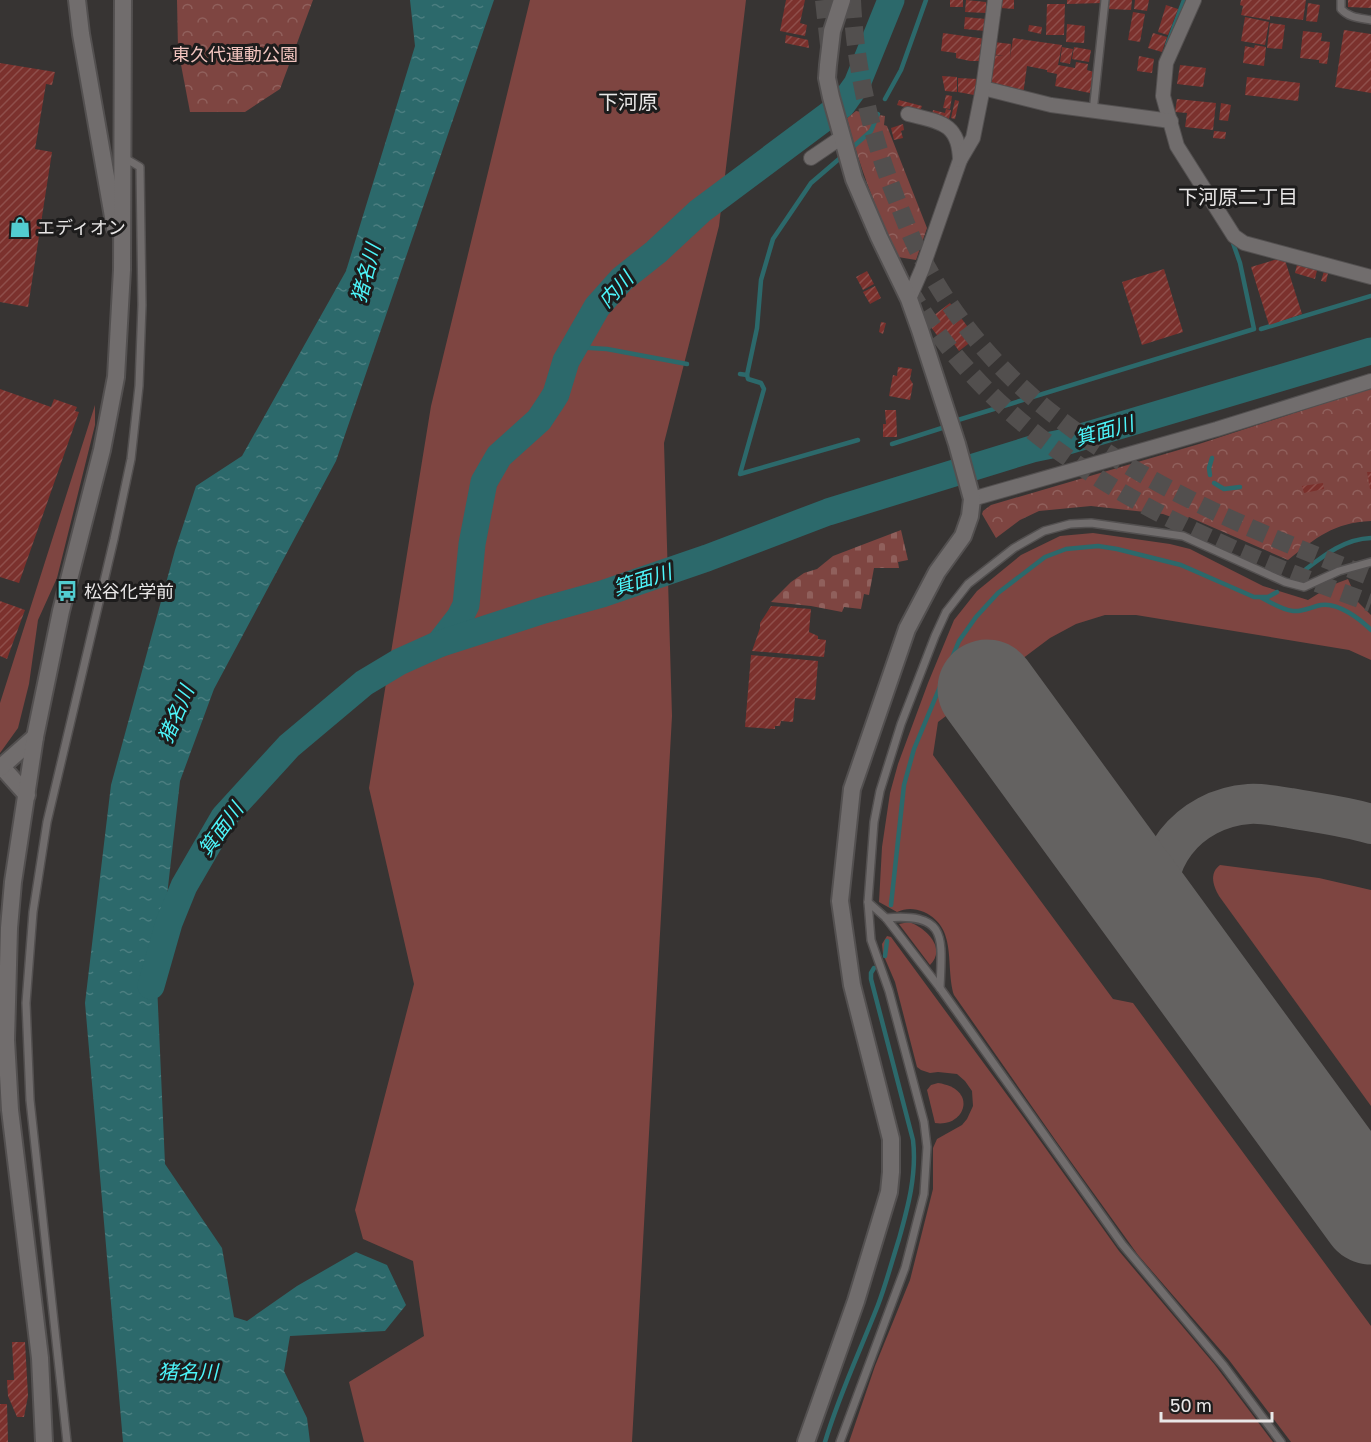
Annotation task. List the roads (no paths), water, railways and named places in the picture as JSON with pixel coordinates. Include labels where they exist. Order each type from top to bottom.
[{"type":"street","points":[[77,0],[122,270]]},
{"type":"street","points":[[44,1442],[40,1358],[11,1122],[6,1040],[9,928],[13,882],[35,737],[62,611],[102,450],[116,377],[122,270],[123,0]]},
{"type":"street","points":[[806,1442],[856,1301],[889,1192],[891,1172],[891,1139],[852,985],[840,901],[852,789],[907,629],[937,572],[963,536],[970,516],[972,496],[909,299],[863,202],[841,133],[828,78],[832,31],[842,0]]},
{"type":"street","points":[[909,299],[922,269],[960,160],[973,138],[983,88],[995,0]]},
{"type":"street","points":[[1194,0],[1166,63],[1163,96],[1173,136],[1178,146],[1237,238],[1244,243],[1371,277]]},
{"type":"street","points":[[983,88],[1052,105],[1171,121]]},
{"type":"street","points":[[908,114],[941,123],[951,129],[959,142],[960,160]]},
{"type":"street","points":[[811,158],[841,133]]},
{"type":"street","points":[[972,496],[1217,429],[1371,381]]},
{"type":"street","points":[[27,795],[1,767],[35,737]]},
{"type":"lane","points":[[1093,112],[1106,0]]},
{"type":"lane","points":[[1341,0],[1341,9],[1344,13],[1371,20]]},
{"type":"lane","points":[[67,1442],[30,1100],[26,1003],[33,912],[47,822],[131,459],[139,386],[143,234],[140,167],[123,157]]},
{"type":"lane","points":[[840,1442],[905,1268],[924,1194],[927,1148],[924,1122],[889,991],[871,940],[868,902],[874,822],[880,791],[901,724],[946,612],[964,589],[988,568],[1034,535],[1057,526],[1091,523],[1183,536],[1285,582],[1304,587],[1339,571],[1371,562]]},
{"type":"lane","points":[[868,902],[886,918],[940,988],[1122,1244],[1224,1366],[1281,1442]]},
{"type":"lane","points":[[886,918],[916,917],[928,923],[938,933],[941,945],[940,988]]},
{"type":"water","name":"猪名川","points":[[410,0],[494,0],[336,461],[214,689],[180,781],[157,984],[165,1164],[222,1248],[234,1317],[247,1321],[297,1286],[356,1252],[387,1265],[406,1305],[385,1331],[290,1336],[284,1371],[307,1418],[310,1442],[123,1442],[85,1003],[111,785],[175,550],[196,486],[242,456],[346,271],[415,46]]},
{"type":"waterway","name":"内川","points":[[439,644],[460,617],[466,605],[472,544],[484,482],[499,456],[539,420],[551,402],[556,394],[566,361],[597,307],[622,279],[656,252],[700,211],[842,105],[857,84],[891,0]]},
{"type":"waterway","points":[[885,99],[901,70],[926,0]]},
{"type":"waterway","points":[[1167,45],[1184,0]]},
{"type":"waterway","points":[[854,146],[871,131],[878,114]]},
{"type":"waterway","points":[[740,374],[747,375],[757,328],[761,280],[773,239],[811,183],[839,159]]},
{"type":"waterway","points":[[958,420],[1254,329],[1240,263],[1233,243]]},
{"type":"waterway","points":[[1261,329],[1371,296]]},
{"type":"waterway","points":[[574,347],[607,349],[687,364]]},
{"type":"waterway","name":"箕面川","points":[[151,986],[169,923],[184,886],[224,817],[289,746],[364,683],[399,662],[439,644],[602,594],[707,558],[828,512],[1032,449],[1061,443],[1371,351]]},
{"type":"waterway","points":[[747,375],[748,379],[761,383],[764,389],[740,474],[858,440]]},
{"type":"waterway","points":[[892,444],[942,428]]},
{"type":"waterway","points":[[1210,475],[1209,468],[1212,458]]},
{"type":"waterway","points":[[1214,483],[1224,489],[1240,487]]},
{"type":"waterway","points":[[1301,573],[1342,545],[1371,538]]},
{"type":"waterway","points":[[891,905],[904,785],[914,749],[959,641],[976,617],[998,593],[1045,557],[1066,549],[1098,546],[1181,565],[1254,597],[1268,597],[1277,592]]},
{"type":"waterway","points":[[1262,598],[1281,608],[1293,611],[1321,605],[1334,606],[1355,616],[1371,630]]},
{"type":"waterway","points":[[885,956],[887,941]]},
{"type":"waterway","points":[[825,1442],[843,1390],[884,1289],[906,1215],[913,1178],[913,1140],[871,979],[874,968]]},
{"type":"tunnel","points":[[824,0],[829,45]]},
{"type":"tunnel","points":[[852,0],[861,76],[872,126],[887,174],[908,228],[921,256],[959,318],[1005,371],[1057,417],[1114,457],[1176,492],[1240,523],[1371,577]]},
{"type":"tunnel","points":[[909,289],[950,348],[998,400],[1052,446],[1111,486],[1173,521],[1239,551],[1371,603]]},
{"type":"place","name":"エディオン","points":[[20,227]]},
{"type":"place","name":"松谷化学前","points":[[67,591]]},
{"type":"district","name":"下河原","points":[[628,101]]},
{"type":"district","name":"下河原二丁目","points":[[1238,196]]},
{"type":"park label","name":"東久代運動公園","points":[[235,54]]}]
